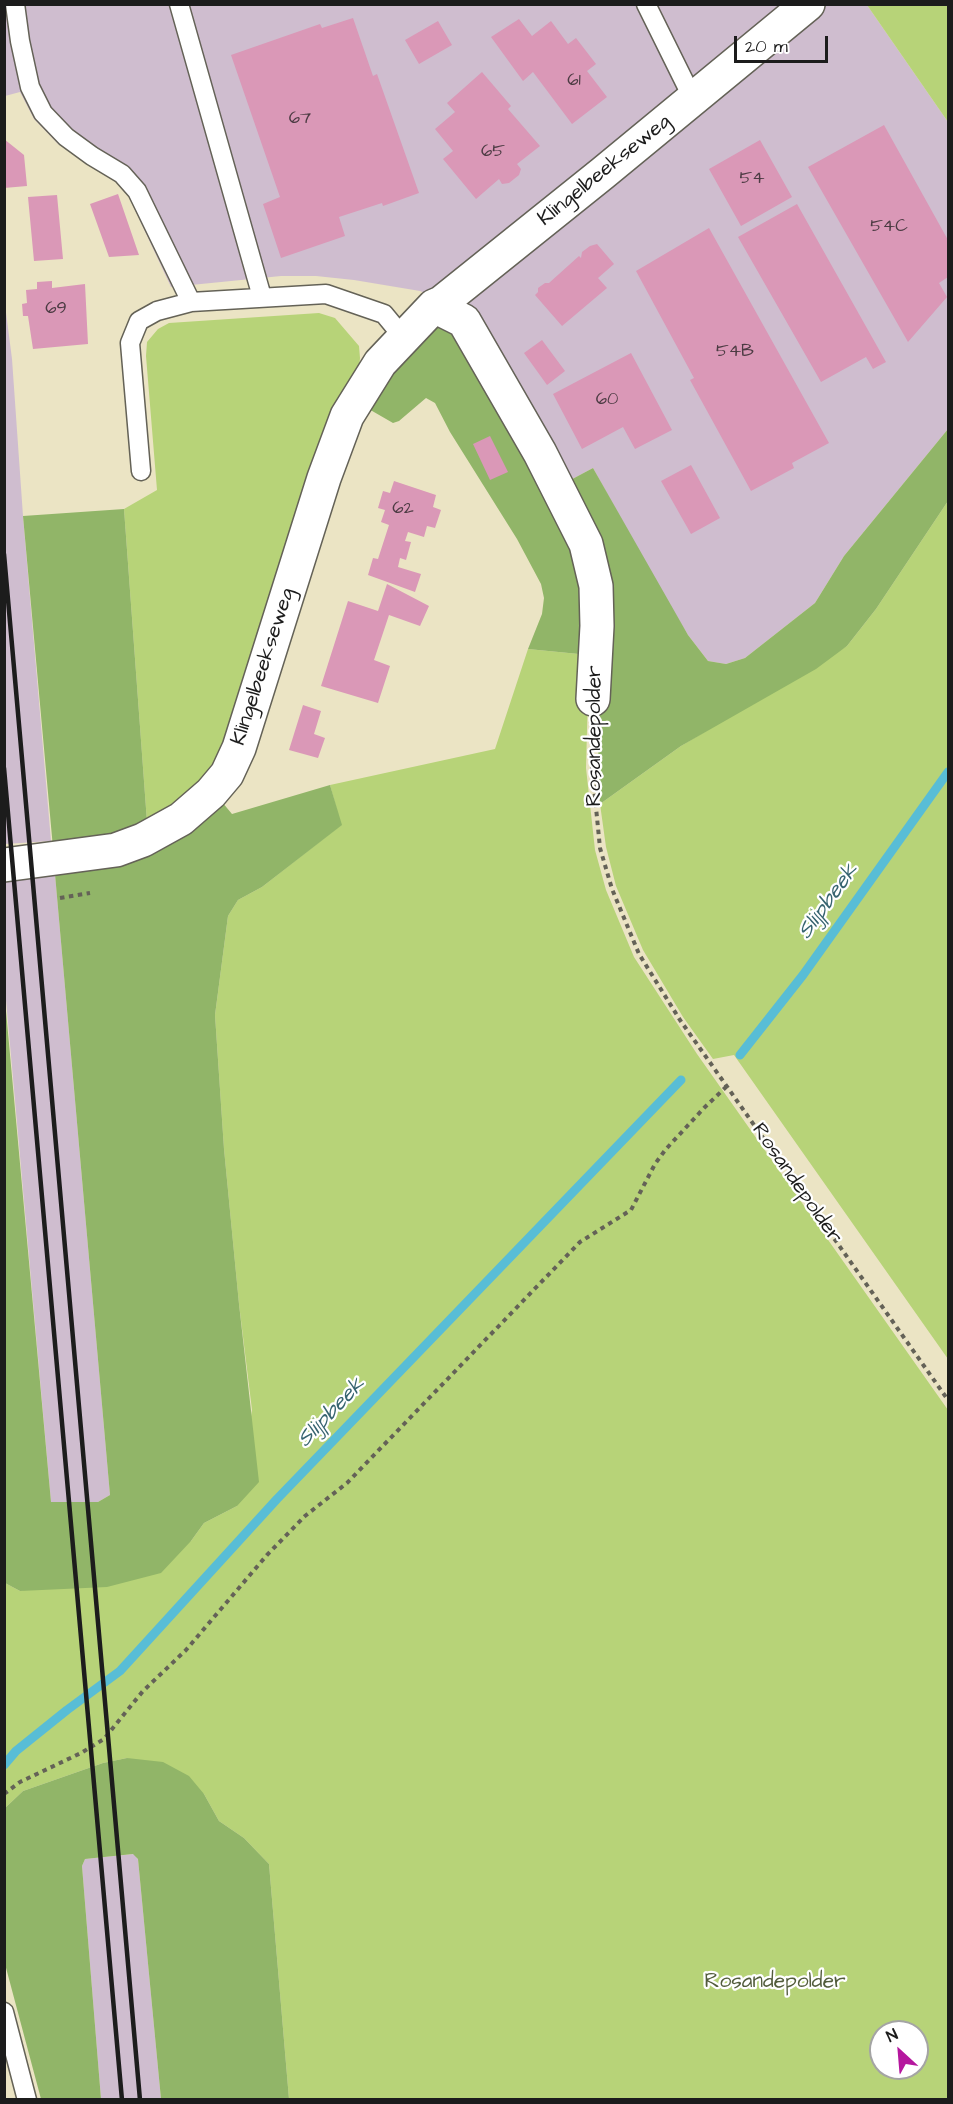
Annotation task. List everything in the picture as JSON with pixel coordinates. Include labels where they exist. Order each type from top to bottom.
[{"type":"street","name":"Klingelbeekseweg","points":[[4,865],[116,850],[143,840],[181,819],[211,793],[227,774],[239,748],[324,478],[347,416],[381,363],[434,306],[441,303],[567,202],[808,4]]},
{"type":"street","name":"Rosandepolder","points":[[434,306],[464,321],[540,453],[586,544],[596,586],[597,626],[593,699]]},
{"type":"lane","points":[[15,4],[30,87],[43,113],[66,137],[122,174],[137,191],[191,302]]},
{"type":"lane","points":[[179,4],[262,297]]},
{"type":"lane","points":[[646,4],[693,99]]},
{"type":"lane","points":[[141,471],[130,343],[139,321],[158,311],[191,302],[326,294],[384,314],[403,337]]},
{"type":"lane","points":[[4,2012],[27,2100]]},
{"type":"path","name":"Rosandepolder","points":[[593,699],[591,758],[600,848],[612,889],[639,954],[680,1020],[726,1087],[948,1400]]},
{"type":"path","points":[[60,898],[90,893]]},
{"type":"path","points":[[4,1794],[20,1782],[81,1753],[104,1739],[143,1690],[186,1650],[267,1555],[305,1516],[347,1483],[580,1242],[630,1210],[655,1164],[666,1149],[726,1087]]},
{"type":"shaded area","points":[[4,5],[867,5],[948,122],[948,429],[844,556],[815,603],[745,658],[726,664],[708,661],[688,635],[661,591],[593,468],[563,484],[470,312],[420,291],[316,276],[281,276],[171,287],[127,193],[115,180],[58,144],[34,119],[20,92],[5,96]]},
{"type":"shaded area","points":[[4,297],[12,359],[51,841],[5,844]]},
{"type":"shaded area","points":[[55,874],[110,1495],[98,1502],[51,1502],[5,989],[4,880]]},
{"type":"shaded area","points":[[134,1854],[138,1859],[161,2099],[101,2099],[82,1866],[85,1859]]},
{"type":"green space","points":[[867,5],[948,5],[948,122]]},
{"type":"green space","points":[[319,313],[335,318],[359,346],[359,369],[234,717],[212,770],[172,807],[147,822],[124,509],[157,490],[146,356],[147,342],[158,329],[169,323]]},
{"type":"green space","points":[[445,327],[455,333],[580,547],[589,655],[528,649],[542,614],[544,598],[541,584],[517,539],[450,432],[435,403],[426,398],[399,421],[393,423],[367,408],[398,366],[435,328]]},
{"type":"green space","points":[[948,429],[948,501],[876,609],[847,646],[816,669],[681,746],[600,804],[597,711],[602,649],[563,484],[593,468],[688,635],[708,661],[726,664],[745,658],[815,603],[844,556]]},
{"type":"green space","points":[[948,501],[948,1359],[734,1055],[713,1059],[683,1017],[643,950],[616,886],[606,847],[600,804],[681,746],[847,646],[876,609]]},
{"type":"green space","points":[[124,509],[147,822],[105,840],[53,848],[23,516]]},
{"type":"green space","points":[[528,649],[589,655],[586,768],[595,850],[606,890],[634,957],[697,1054],[948,1410],[948,2099],[289,2099],[269,1864],[244,1838],[219,1821],[204,1794],[127,1758],[103,1763],[23,1791],[5,1808],[5,1583],[20,1591],[191,1541],[204,1523],[237,1506],[252,1410],[224,1149],[215,1015],[228,916],[238,900],[262,887],[341,825],[330,785],[495,749]]},
{"type":"green space","points":[[330,785],[342,825],[262,887],[238,900],[228,916],[215,1015],[224,1149],[259,1482],[237,1506],[204,1523],[191,1541],[161,1573],[107,1587],[20,1591],[5,1583],[4,989],[51,1502],[98,1502],[110,1495],[55,874],[222,802],[232,814]]},
{"type":"green space","points":[[127,1758],[163,1762],[189,1776],[204,1794],[219,1821],[244,1838],[269,1864],[289,2099],[161,2099],[138,1859],[133,1854],[85,1859],[82,1866],[101,2099],[41,2099],[5,1964],[5,1808],[23,1791],[103,1763]]},
{"type":"building","points":[[353,18],[373,76],[377,74],[419,193],[383,206],[382,203],[339,217],[345,236],[281,258],[263,204],[280,197],[231,55],[320,24],[322,28]]},
{"type":"building","points":[[519,19],[532,36],[551,21],[568,44],[576,38],[596,64],[587,71],[607,97],[572,124],[533,72],[523,81],[491,37]]},
{"type":"building","points":[[438,21],[452,45],[419,64],[405,40]]},
{"type":"building","points":[[482,72],[511,106],[508,109],[540,146],[517,164],[521,169],[519,175],[509,183],[502,184],[499,179],[476,199],[443,159],[453,151],[435,129],[455,112],[447,103]]},
{"type":"building","points":[[884,125],[948,240],[948,277],[939,283],[947,297],[908,342],[808,167]]},
{"type":"building","points":[[4,139],[24,155],[27,186],[4,188]]},
{"type":"building","points":[[760,140],[792,197],[741,226],[709,169]]},
{"type":"building","points":[[118,194],[139,255],[109,257],[90,204]]},
{"type":"building","points":[[57,195],[63,259],[34,261],[28,197]]},
{"type":"building","points":[[797,204],[886,362],[873,369],[866,357],[821,382],[738,237]]},
{"type":"building","points":[[709,228],[829,443],[792,463],[794,468],[751,491],[690,380],[694,378],[636,271]]},
{"type":"building","points":[[597,244],[614,264],[598,278],[607,288],[562,326],[535,295],[538,288],[549,283],[579,256],[581,258],[582,252],[590,246]]},
{"type":"building","points":[[52,281],[52,288],[85,284],[88,344],[33,349],[28,316],[23,316],[22,304],[27,303],[26,290],[37,289],[37,282]]},
{"type":"building","points":[[542,340],[565,371],[547,385],[524,353]]},
{"type":"building","points":[[631,353],[672,430],[635,449],[623,427],[582,449],[553,394]]},
{"type":"building","points":[[490,436],[508,472],[490,480],[473,444]]},
{"type":"building","points":[[691,465],[720,518],[691,534],[661,481]]},
{"type":"building","points":[[394,481],[436,495],[433,507],[441,510],[435,528],[427,526],[424,537],[408,532],[405,541],[411,542],[406,560],[400,558],[398,567],[421,574],[415,592],[368,575],[373,558],[378,559],[389,525],[381,522],[385,510],[378,508],[383,491],[390,493]]},
{"type":"building","points":[[387,584],[429,606],[420,626],[389,615],[374,660],[390,666],[378,703],[321,686],[348,601],[378,611]]},
{"type":"building","points":[[303,705],[321,711],[314,734],[325,738],[318,758],[289,750]]},
{"type":"waterway","name":"Slijpbeek","points":[[740,1055],[803,975],[948,772]]},
{"type":"waterway","name":"Slijpbeek","points":[[4,1765],[16,1751],[120,1671],[277,1499],[681,1080]]},
{"type":"railway","points":[[4,554],[140,2100]]},
{"type":"railway","points":[[4,768],[122,2100]]}]
